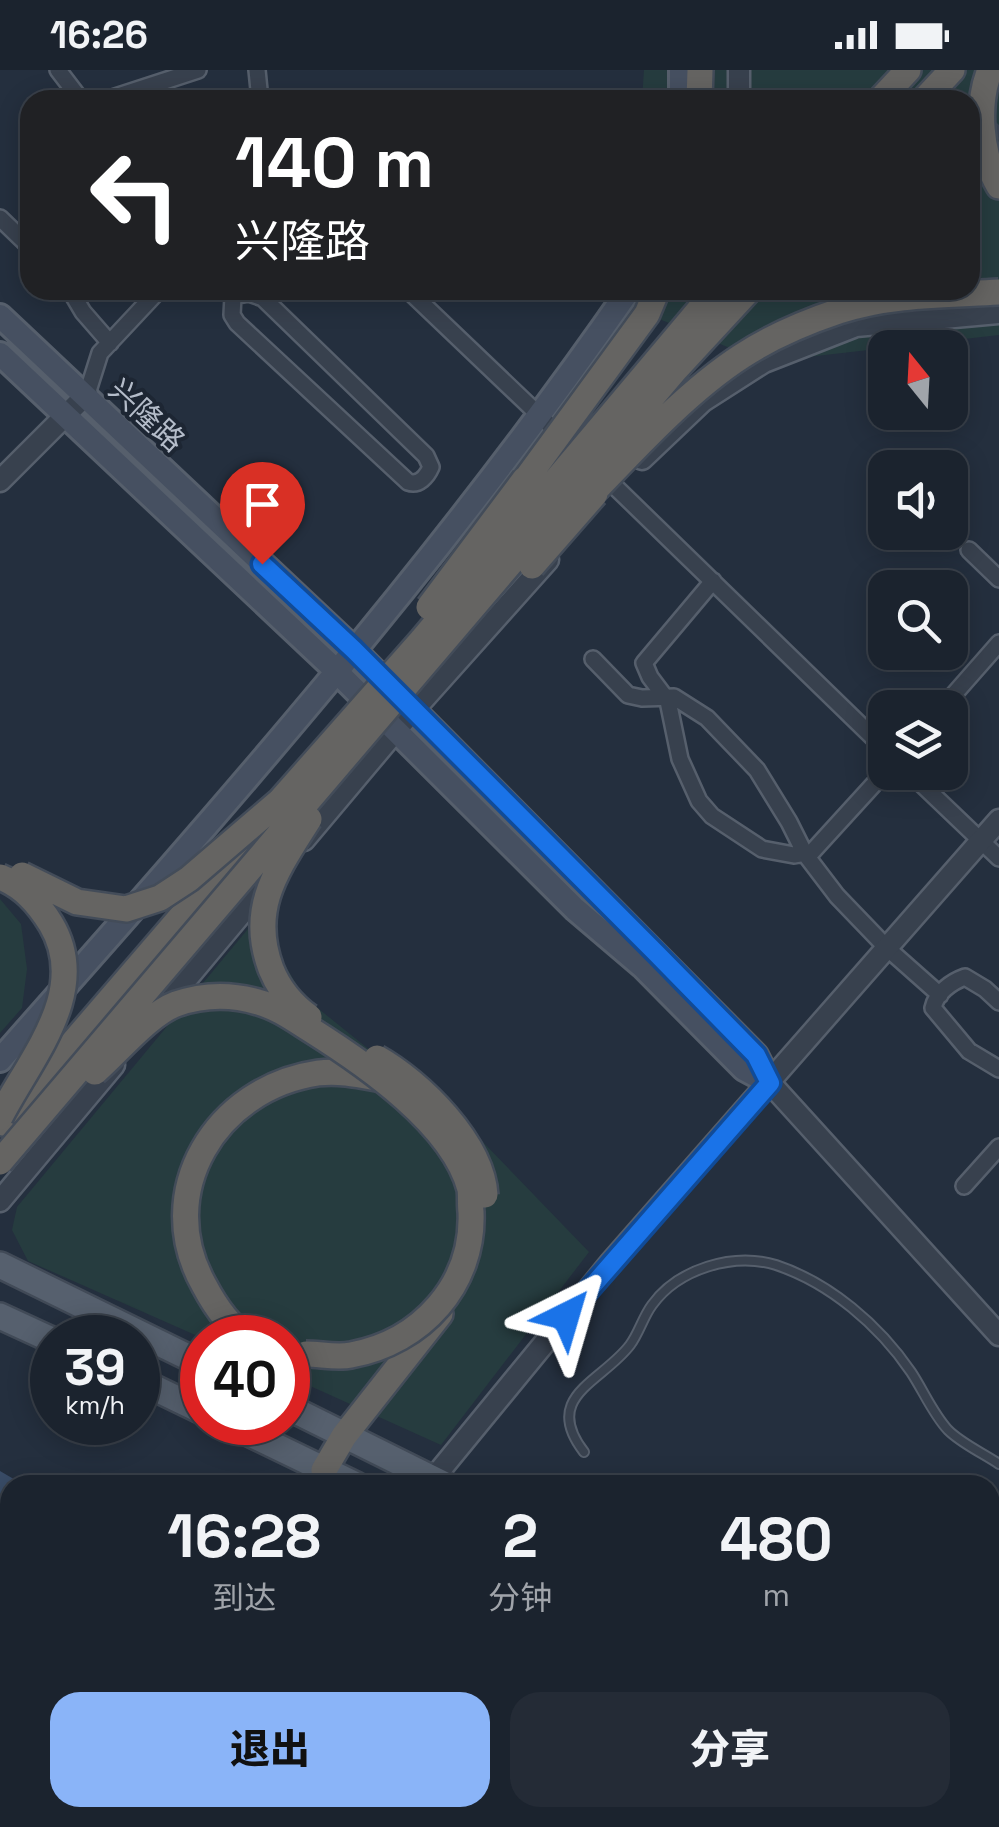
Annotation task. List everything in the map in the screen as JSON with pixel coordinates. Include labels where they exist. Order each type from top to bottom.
[{"type":"highway","points":[[889,90],[908,70]]},
{"type":"highway","points":[[933,90],[952,70]]},
{"type":"highway","points":[[990,70],[985,82],[982,119],[986,154],[999,186]]},
{"type":"highway","points":[[209,862],[428,608],[647,314],[653,300]]},
{"type":"highway","points":[[6,1144],[348,756],[430,646],[708,300]]},
{"type":"highway","points":[[430,646],[739,300]]},
{"type":"highway","points":[[0,864],[77,902],[126,910],[160,898],[280,801],[430,646],[680,407],[741,357],[789,331],[858,307],[895,300]]},
{"type":"highway","points":[[302,830],[624,460]]},
{"type":"highway","points":[[430,646],[525,479]]},
{"type":"highway","points":[[310,1363],[359,1365],[384,1358],[429,1331],[452,1310],[470,1285],[482,1246],[485,1216],[485,1188],[464,1140],[424,1092],[396,1069],[303,1013],[278,988],[263,946],[262,910],[269,887],[348,756]]},
{"type":"highway","points":[[6,1144],[280,801]]},
{"type":"highway","points":[[0,877],[15,883],[40,906],[66,957],[58,1014],[0,1116]]},
{"type":"highway","points":[[6,1144],[172,1006],[202,997],[262,1002],[365,1064],[436,1129],[453,1156],[470,1189],[472,1228],[468,1252],[459,1278],[432,1314],[384,1346],[348,1356],[310,1354]]},
{"type":"highway","points":[[224,1315],[197,1272],[187,1244],[185,1213],[205,1145],[230,1115],[247,1101],[290,1080],[319,1073],[349,1072],[387,1080],[447,1129],[477,1187],[476,1244],[448,1298],[337,1432],[319,1468]]},
{"type":"highway","points":[[234,1315],[202,1267],[194,1233],[193,1204],[200,1174],[214,1148],[258,1103],[292,1089],[340,1084],[382,1095],[407,1107],[430,1127],[446,1152],[461,1191],[466,1219],[448,1298]]},
{"type":"main road","points":[[0,1060],[238,791],[447,537],[621,300]]},
{"type":"main road","name":"兴隆路","points":[[0,316],[354,650],[756,1055],[770,1083]]},
{"type":"main road","name":"兴隆路","points":[[0,354],[336,672],[575,909],[642,966],[744,1069],[770,1083]]},
{"type":"main road","points":[[0,1265],[180,1353]]},
{"type":"main road","points":[[0,1316],[30,1330]]},
{"type":"main road","points":[[310,1418],[420,1475]]},
{"type":"main road","points":[[272,1445],[334,1475]]},
{"type":"street","points":[[58,70],[73,90]]},
{"type":"street","points":[[137,90],[198,70]]},
{"type":"street","points":[[0,218],[20,237]]},
{"type":"street","points":[[76,300],[110,343]]},
{"type":"street","points":[[0,481],[85,395],[100,353],[151,300]]},
{"type":"street","points":[[231,300],[232,315],[238,324],[408,482],[419,482],[428,475],[431,467],[426,456],[265,300]]},
{"type":"street","points":[[418,300],[868,732]]},
{"type":"street","points":[[853,300],[856,326]]},
{"type":"street","points":[[0,1201],[395,730],[615,486],[703,401],[764,362],[856,326],[999,313]]},
{"type":"street","points":[[968,550],[999,579]]},
{"type":"street","points":[[713,580],[644,663],[666,695],[680,759],[699,802],[712,816],[762,849],[794,855],[805,854],[820,845],[869,790]]},
{"type":"street","points":[[958,690],[999,643]]},
{"type":"street","points":[[593,659],[628,695],[666,695],[688,703],[707,718],[757,770],[805,854],[838,896],[887,948],[940,995]]},
{"type":"street","points":[[929,790],[999,858]]},
{"type":"street","points":[[441,1475],[611,1262],[999,820]]},
{"type":"street","points":[[999,1002],[964,977],[954,980],[933,1008],[969,1052],[999,1068]]},
{"type":"street","points":[[770,1083],[999,1334]]},
{"type":"street","points":[[964,1186],[999,1147]]},
{"type":"lane","points":[[584,1452],[568,1424],[572,1404],[584,1383],[632,1342],[652,1304],[680,1278],[710,1266],[744,1261],[772,1264],[824,1285],[879,1333],[908,1368],[948,1429],[999,1464]]},
{"type":"green space","points":[[644,70],[999,70],[999,335],[968,339],[968,330],[868,330],[868,350],[764,362],[647,314],[646,300],[980,300],[980,90],[643,90]]},
{"type":"green space","points":[[0,899],[21,924],[27,969],[22,1008],[0,1033]]},
{"type":"green space","points":[[257,918],[304,997],[480,1139],[589,1252],[441,1445],[310,1386],[310,1315],[180,1315],[180,1328],[160,1319],[160,1315],[150,1315],[28,1261],[12,1230],[17,1207]]},
{"type":"tunnel","points":[[980,144],[999,125]]},
{"type":"route","points":[[262,564],[354,650],[756,1055],[770,1083],[566,1316]]}]
